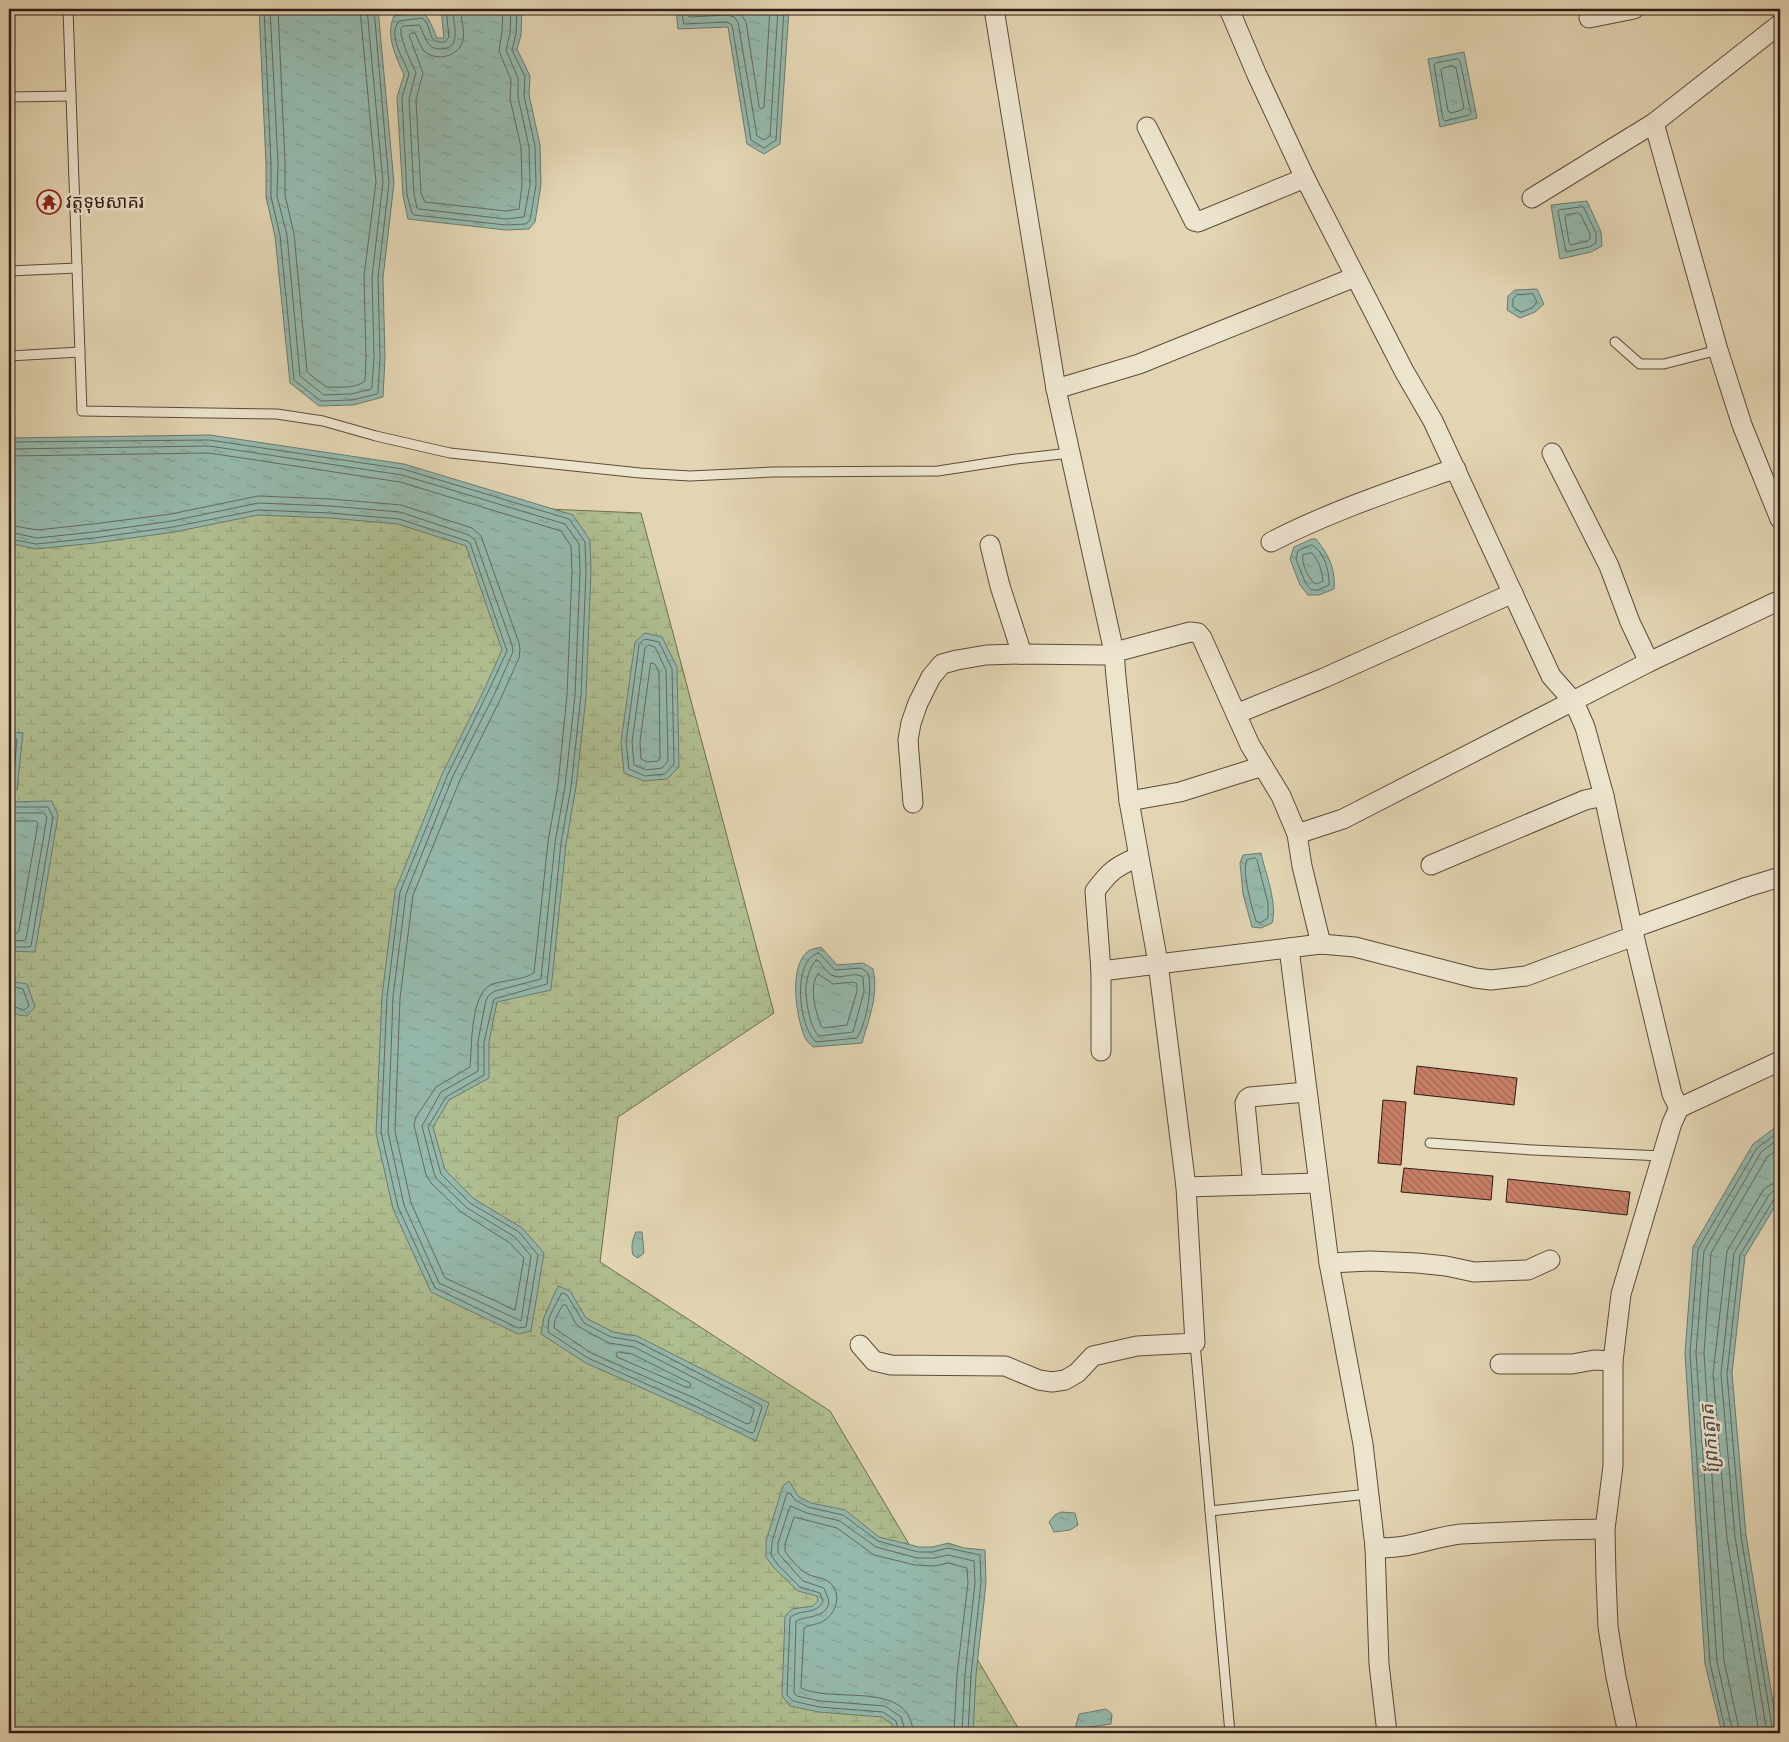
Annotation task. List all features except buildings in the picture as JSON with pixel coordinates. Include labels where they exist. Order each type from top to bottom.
[{"type":"street","points":[[860,1345],[874,1361],[891,1365],[1005,1366],[1039,1380],[1052,1382],[1065,1380],[1077,1373],[1093,1356],[1137,1346],[1194,1344],[1186,1187],[1158,963],[1129,801],[1114,652],[1056,389],[994,9]]},
{"type":"street","points":[[1228,9],[1305,178],[1404,372],[1433,421],[1552,676],[1574,702],[1585,727],[1604,796],[1633,932],[1672,1094],[1679,1108]]},
{"type":"street","points":[[1589,18],[1634,9]]},
{"type":"street","points":[[1532,198],[1654,123],[1780,24]]},
{"type":"street","points":[[1654,123],[1718,350],[1742,425],[1780,519]]},
{"type":"street","points":[[1146,127],[1194,221],[1198,222],[1305,178]]},
{"type":"street","points":[[1056,389],[1139,364],[1355,277]]},
{"type":"street","points":[[1552,453],[1609,566],[1630,622],[1649,662]]},
{"type":"street","points":[[1271,542],[1348,507],[1456,469]]},
{"type":"street","points":[[990,545],[1000,586],[1022,654]]},
{"type":"street","points":[[1236,714],[1324,678],[1513,593]]},
{"type":"street","points":[[1297,834],[1343,819],[1649,662],[1780,600]]},
{"type":"street","points":[[913,803],[908,740],[911,724],[918,702],[931,676],[942,664],[986,655],[1104,655],[1190,632],[1198,633],[1202,638],[1250,745],[1281,796],[1297,834],[1302,866],[1321,944]]},
{"type":"street","points":[[1129,801],[1180,792],[1263,766]]},
{"type":"street","points":[[1431,864],[1586,800],[1604,796]]},
{"type":"street","points":[[1101,1051],[1101,971],[1095,891],[1118,865],[1138,857]]},
{"type":"street","points":[[1101,971],[1321,944],[1355,947],[1475,978],[1492,980],[1526,976],[1748,887],[1780,877]]},
{"type":"street","points":[[1289,948],[1329,1264],[1363,1444],[1375,1547],[1379,1664],[1387,1733]]},
{"type":"street","points":[[1628,1733],[1616,1677],[1608,1626],[1605,1529],[1613,1466],[1612,1361],[1622,1294],[1672,1123],[1679,1108],[1780,1061]]},
{"type":"street","points":[[1253,1185],[1245,1103],[1247,1099],[1250,1097],[1306,1092]]},
{"type":"street","points":[[1186,1187],[1318,1183]]},
{"type":"street","points":[[1329,1264],[1370,1261],[1417,1263],[1446,1266],[1474,1272],[1528,1270],[1550,1260]]},
{"type":"street","points":[[1500,1364],[1572,1364],[1594,1360],[1612,1361]]},
{"type":"street","points":[[1375,1547],[1387,1549],[1401,1547],[1460,1534],[1605,1529]]},
{"type":"lane","points":[[68,9],[82,411],[277,414],[323,421],[376,436],[450,453],[621,471],[690,476],[773,472],[938,471],[1016,458],[1070,453]]},
{"type":"lane","points":[[9,97],[71,96]]},
{"type":"lane","points":[[9,271],[76,268]]},
{"type":"lane","points":[[1615,342],[1640,364],[1664,364],[1718,350]]},
{"type":"lane","points":[[9,356],[80,352]]},
{"type":"lane","points":[[1430,1143],[1662,1156]]},
{"type":"lane","points":[[1194,1344],[1230,1733]]},
{"type":"lane","points":[[1210,1511],[1368,1494]]},
{"type":"green space","points":[[9,486],[641,513],[774,1013],[618,1117],[600,1262],[830,1411],[1021,1733],[9,1733]]},
{"type":"water","points":[[259,9],[378,9],[394,183],[383,278],[385,358],[383,397],[353,405],[319,406],[290,383],[275,236],[266,197]]},
{"type":"water","points":[[441,9],[522,9],[521,35],[517,49],[530,76],[529,95],[540,145],[541,185],[535,222],[529,229],[506,230],[408,219],[403,196],[397,97],[404,75],[391,38],[392,23],[394,16],[413,13],[423,14],[429,21],[437,38],[444,38]]},
{"type":"water","points":[[676,9],[789,9],[780,144],[764,154],[747,144],[728,27],[678,29]]},
{"type":"water","points":[[1464,52],[1477,118],[1440,127],[1428,59]]},
{"type":"water","points":[[1587,201],[1601,232],[1602,246],[1591,252],[1560,259],[1551,205]]},
{"type":"water","points":[[1537,289],[1544,304],[1535,312],[1520,318],[1507,310],[1508,296],[1515,290]]},
{"type":"water","points":[[210,435],[404,464],[573,515],[590,540],[591,571],[586,697],[576,787],[566,844],[551,990],[497,1002],[489,1042],[489,1078],[449,1100],[433,1127],[445,1170],[473,1198],[522,1228],[544,1253],[531,1331],[518,1334],[431,1292],[393,1209],[376,1133],[382,996],[395,891],[443,772],[502,650],[466,546],[398,524],[330,518],[258,515],[174,532],[95,543],[36,549],[9,543],[9,438]]},
{"type":"water","points":[[1316,539],[1324,550],[1334,575],[1334,589],[1319,595],[1308,595],[1300,585],[1290,559],[1294,547]]},
{"type":"water","points":[[645,633],[662,637],[677,667],[679,767],[667,779],[644,781],[624,773],[621,742],[635,642]]},
{"type":"water","points":[[9,732],[23,733],[17,790],[9,789]]},
{"type":"water","points":[[52,801],[58,816],[35,952],[9,951],[9,802]]},
{"type":"water","points":[[1261,853],[1272,898],[1273,915],[1272,923],[1261,928],[1252,927],[1243,894],[1240,863],[1243,855]]},
{"type":"water","points":[[821,947],[837,965],[863,963],[873,969],[875,978],[874,997],[862,1043],[813,1047],[805,1037],[798,1016],[796,978],[803,957],[810,950]]},
{"type":"water","points":[[9,981],[27,984],[35,1007],[27,1016],[18,1015],[9,1009]]},
{"type":"water","name":"ព្រែកត្នោត","points":[[1780,1124],[1780,1198],[1745,1256],[1732,1373],[1746,1535],[1778,1733],[1722,1733],[1705,1664],[1685,1353],[1693,1247],[1753,1144]]},
{"type":"water","points":[[636,1232],[642,1232],[644,1253],[638,1258],[633,1255],[632,1249]]},
{"type":"water","points":[[558,1286],[570,1291],[586,1318],[613,1332],[637,1336],[769,1403],[756,1441],[586,1363],[541,1334],[544,1317]]},
{"type":"water","points":[[789,1481],[798,1496],[811,1503],[845,1510],[879,1537],[919,1547],[933,1547],[948,1543],[964,1548],[985,1550],[986,1583],[976,1675],[973,1733],[895,1733],[892,1724],[882,1717],[819,1712],[790,1706],[782,1696],[785,1616],[792,1609],[813,1606],[818,1601],[817,1596],[798,1591],[774,1568],[766,1557],[766,1541],[783,1486]]},
{"type":"water","points":[[1061,1512],[1075,1513],[1078,1525],[1070,1530],[1054,1532],[1049,1522],[1055,1515]]},
{"type":"water","points":[[1106,1709],[1112,1714],[1111,1724],[1075,1729],[1079,1714]]},
{"type":"place","name":"វត្តទុមសាគរ","points":[[49,202]]}]
